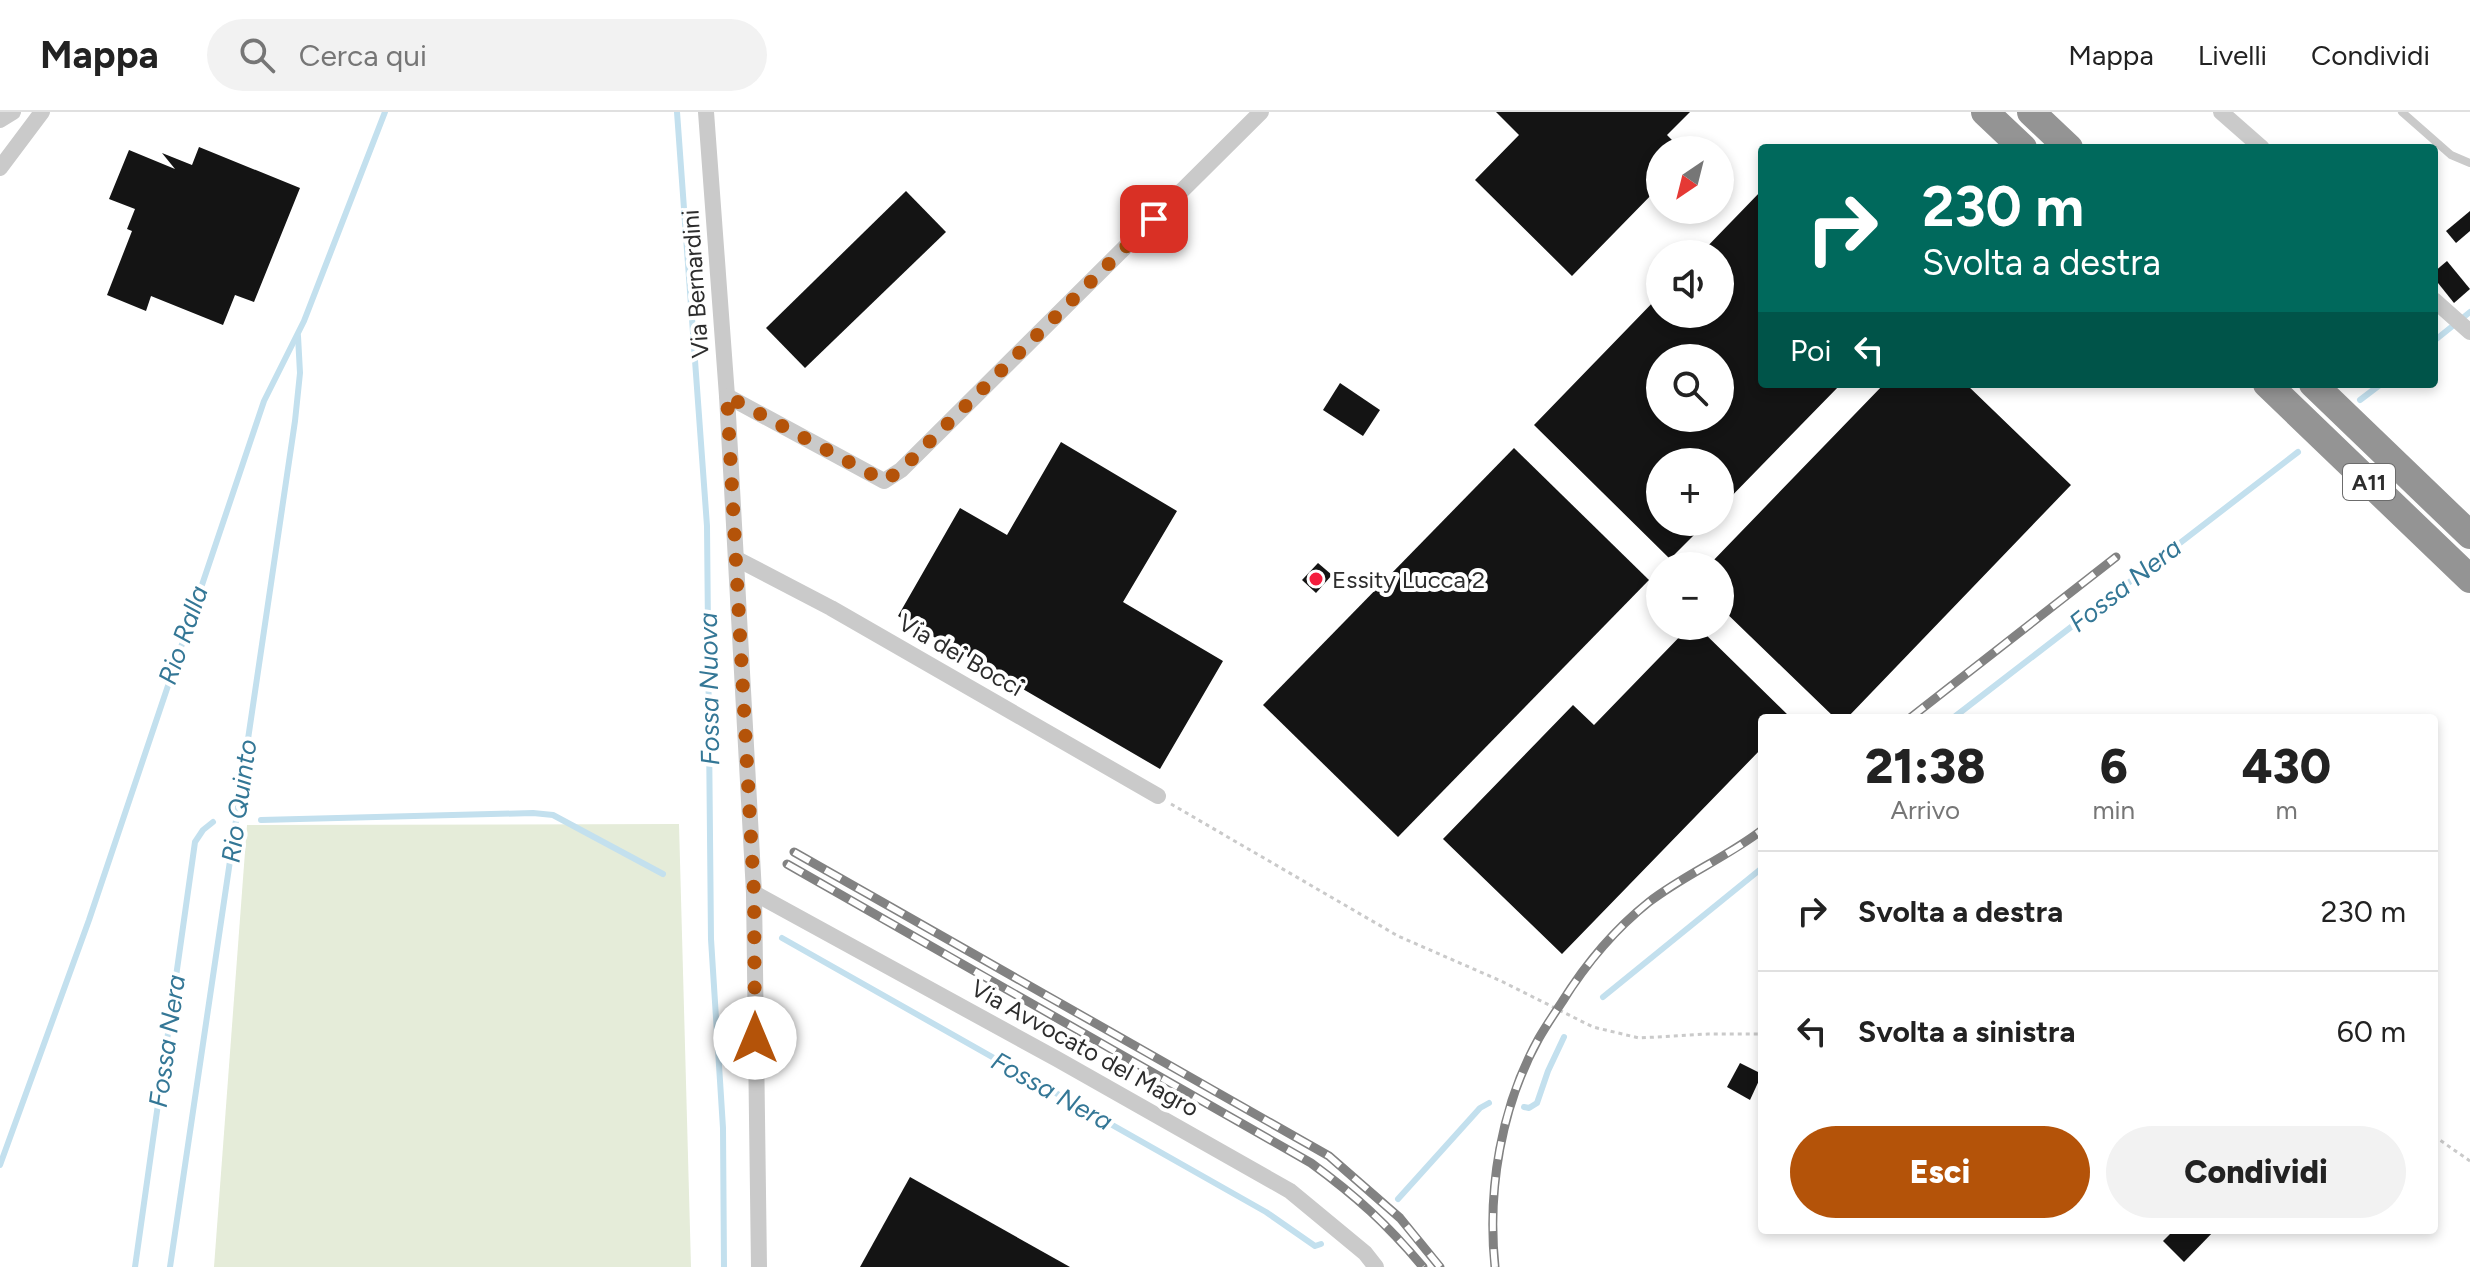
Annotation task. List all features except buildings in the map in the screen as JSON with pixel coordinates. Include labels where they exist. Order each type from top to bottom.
[{"type":"highway","points":[[1985,112],[2019,144]]},
{"type":"highway","points":[[2031,112],[2065,144]]},
{"type":"highway","name":"A11","points":[[2271,388],[2470,579]]},
{"type":"highway","name":"A11","points":[[2317,388],[2470,535]]},
{"type":"street","points":[[0,120],[13,112]]},
{"type":"street","points":[[0,168],[42,112]]},
{"type":"street","name":"Via Bernardini","points":[[706,112],[727,396],[754,893],[759,1267]]},
{"type":"street","points":[[727,396],[884,481],[901,470],[1261,112]]},
{"type":"street","points":[[2221,112],[2257,144]]},
{"type":"street","points":[[2438,303],[2468,330]]},
{"type":"street","name":"Via dei Bocci","points":[[737,559],[831,608],[1158,796]]},
{"type":"street","name":"Via Avvocato del Magro","points":[[754,893],[1290,1191],[1365,1253],[1376,1267]]},
{"type":"lane","points":[[2402,112],[2451,155],[2470,163]]},
{"type":"path","points":[[1158,796],[1398,936],[1501,981],[1593,1027],[1639,1038],[1758,1034]]},
{"type":"path","points":[[2438,1139],[2470,1161]]},
{"type":"green space","points":[[679,824],[691,1267],[214,1267],[247,825]]},
{"type":"waterway","name":"Rio Ralla","points":[[0,1165],[89,920],[264,401],[304,321],[385,112]]},
{"type":"waterway","name":"Fossa Nuova","points":[[677,112],[707,526],[711,939],[723,1128],[724,1267]]},
{"type":"waterway","name":"Fossa Nera","points":[[2438,338],[2470,312]]},
{"type":"waterway","name":"Rio Quinto","points":[[170,1267],[295,421],[300,373],[298,336]]},
{"type":"waterway","name":"Fossa Nera","points":[[2360,400],[2376,388]]},
{"type":"waterway","name":"Fossa Nera","points":[[1958,714],[2298,452]]},
{"type":"waterway","name":"Fossa Nera","points":[[261,820],[553,815],[663,874]]},
{"type":"waterway","name":"Fossa Nera","points":[[135,1267],[195,842],[213,822]]},
{"type":"waterway","name":"Fossa Nera","points":[[1603,997],[1758,871]]},
{"type":"waterway","name":"Fossa Nera","points":[[782,938],[1266,1212],[1315,1246],[1321,1244]]},
{"type":"waterway","name":"Fossa Nera","points":[[1524,1107],[1529,1108],[1537,1103],[1564,1037]]},
{"type":"waterway","name":"Fossa Nera","points":[[1398,1199],[1480,1108],[1489,1103]]},
{"type":"railway","points":[[1915,714],[2116,557]]},
{"type":"railway","points":[[1495,1267],[1493,1208],[1500,1149],[1515,1092],[1542,1034],[1591,961],[1636,913],[1662,892],[1758,833]]},
{"type":"railway","points":[[794,852],[1329,1156],[1400,1218],[1440,1267]]},
{"type":"railway","points":[[787,864],[1311,1163],[1370,1211],[1423,1267]]},
{"type":"place","name":"Essity Lucca 2","points":[[1316,579]]},
{"type":"route","points":[[755,1038],[754,893],[727,396],[884,481],[901,470],[1154,219]]}]
